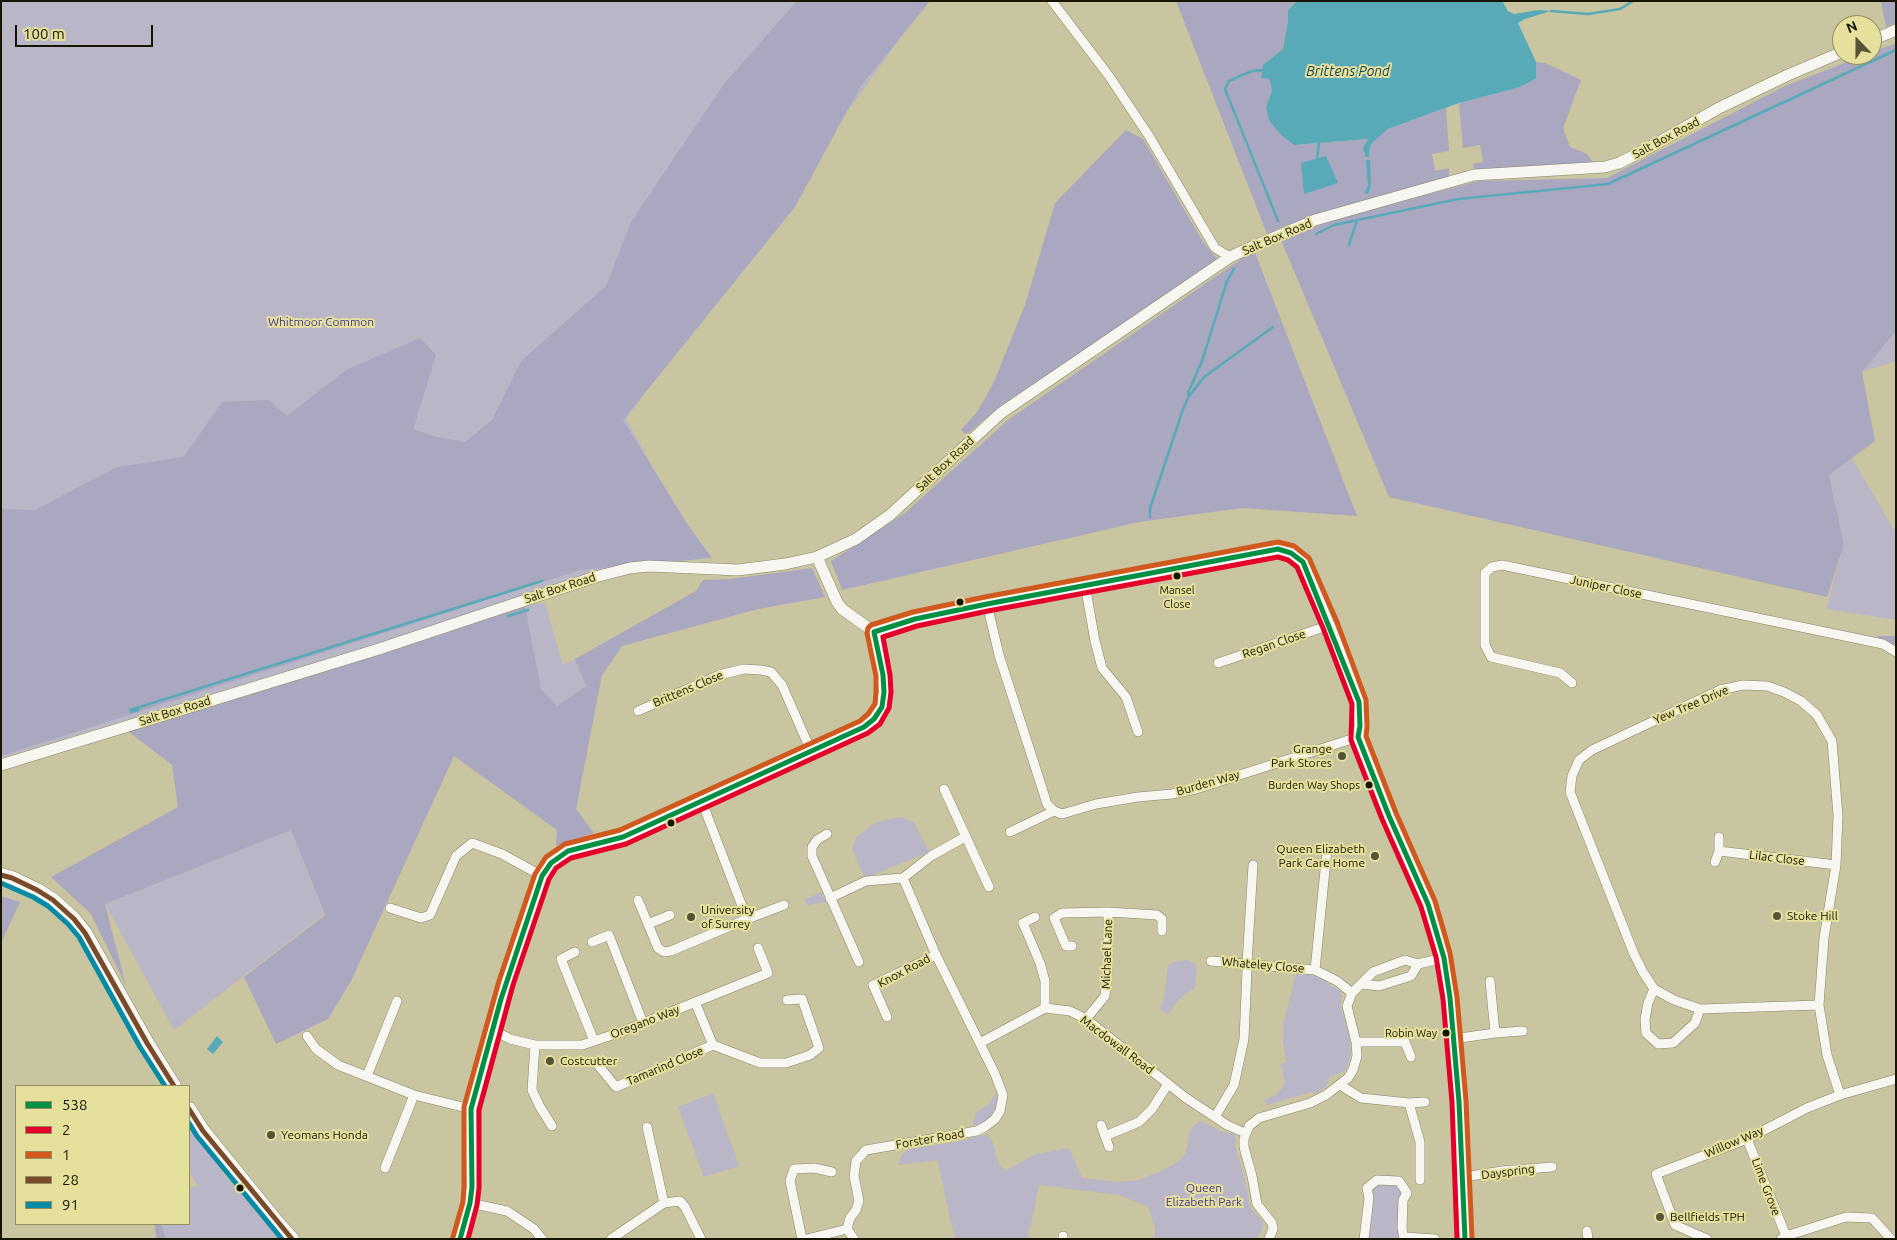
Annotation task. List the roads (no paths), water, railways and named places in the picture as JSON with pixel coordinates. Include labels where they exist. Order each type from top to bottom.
[{"type":"main road","points":[[1,875],[37,890],[53,900],[74,919],[85,933],[147,1044],[173,1085]]},
{"type":"main road","points":[[190,1111],[203,1131],[292,1239]]},
{"type":"street","points":[[1052,1],[1109,76],[1149,136],[1215,248],[1230,258]]},
{"type":"street","points":[[1882,36],[1896,30]]},
{"type":"street","name":"Salt Box Road","points":[[1,765],[379,649],[595,577],[630,568],[649,566],[738,570],[777,566],[817,557],[856,539],[890,515],[1001,413],[1230,258],[1315,220],[1474,175],[1605,167],[1618,163],[1643,152],[1719,108],[1788,74],[1832,56]]},
{"type":"street","points":[[874,632],[915,619],[987,604],[1278,549],[1291,553],[1303,562],[1330,625],[1359,702],[1360,726],[1358,737],[1428,904],[1444,958],[1448,978],[1464,1178],[1465,1239]]},
{"type":"street","points":[[460,1239],[470,1203],[472,1172],[471,1108],[506,983],[542,876],[551,863],[568,851],[622,837],[864,727],[874,719],[882,707],[884,675],[874,632],[842,610],[817,557]]},
{"type":"street","name":"Juniper Close","points":[[1572,683],[1560,674],[1491,657],[1485,645],[1486,573],[1492,567],[1502,565],[1883,644],[1896,652]]},
{"type":"street","points":[[1085,586],[1102,668],[1126,697],[1138,732]]},
{"type":"street","points":[[987,604],[999,655],[1047,804],[1054,811],[1010,832]]},
{"type":"street","name":"Regan Close","points":[[1218,663],[1330,625]]},
{"type":"street","name":"Brittens Close","points":[[638,711],[719,675],[744,669],[771,672],[782,685],[811,751]]},
{"type":"street","name":"Yew Tree Drive","points":[[1654,989],[1634,954],[1570,792],[1572,776],[1579,760],[1592,750],[1720,690],[1744,685],[1767,686],[1784,692],[1801,701],[1818,715],[1832,741],[1838,816],[1836,865],[1824,938],[1819,1004],[1828,1055],[1840,1095]]},
{"type":"street","name":"Burden Way","points":[[1054,811],[1062,814],[1096,804],[1172,794],[1358,737]]},
{"type":"street","points":[[944,789],[989,887]]},
{"type":"street","points":[[702,802],[747,919]]},
{"type":"street","points":[[827,834],[817,840],[812,847],[812,856],[859,962]]},
{"type":"street","points":[[830,898],[866,882],[902,878],[931,856],[965,837]]},
{"type":"street","points":[[1714,862],[1719,851],[1719,837]]},
{"type":"street","points":[[390,908],[421,918],[430,915],[456,856],[472,843],[502,854],[542,876]]},
{"type":"street","points":[[1327,850],[1315,970],[1337,981],[1352,993]]},
{"type":"street","name":"Lilac Close","points":[[1719,851],[1836,865]]},
{"type":"street","points":[[1215,1117],[1234,1085],[1244,1039],[1253,865]]},
{"type":"street","name":"Knox Road","points":[[902,878],[936,955],[980,1043]]},
{"type":"street","points":[[638,900],[658,948],[664,952],[671,951],[784,905]]},
{"type":"street","name":"Michael Lane","points":[[1072,946],[1066,946],[1054,918],[1062,913],[1108,912],[1157,915],[1162,919],[1162,931]]},
{"type":"street","name":"Michael Lane","points":[[1086,1019],[1105,996],[1108,966],[1108,912]]},
{"type":"street","points":[[648,924],[670,915]]},
{"type":"street","points":[[980,1043],[1045,1008],[1045,981],[1023,923],[1035,917]]},
{"type":"street","points":[[592,942],[609,935],[643,1023]]},
{"type":"street","name":"Oregano Way","points":[[493,1030],[510,1039],[534,1045],[582,1046],[768,973],[758,948]]},
{"type":"street","points":[[575,952],[561,959],[594,1041]]},
{"type":"street","name":"Knox Road","points":[[887,1017],[873,985],[936,955]]},
{"type":"street","points":[[1269,1239],[1273,1229],[1272,1223],[1257,1204],[1244,1147],[1245,1133],[1248,1126],[1259,1118],[1310,1103],[1340,1085],[1353,1070],[1357,1056],[1356,1042],[1347,1006],[1352,993],[1373,972],[1405,960],[1418,964],[1444,958]]},
{"type":"street","name":"Whateley Close","points":[[1211,961],[1247,967],[1315,970]]},
{"type":"street","points":[[1362,984],[1379,986],[1411,976],[1418,964]]},
{"type":"street","points":[[1490,981],[1495,1033]]},
{"type":"street","points":[[1700,1010],[1695,1023],[1673,1043],[1658,1044],[1646,1033],[1645,1019],[1648,1003],[1654,989],[1674,1000],[1700,1010],[1819,1004]]},
{"type":"street","points":[[695,1002],[713,1045],[760,1063],[786,1063],[810,1055],[819,1048],[802,999],[787,1000]]},
{"type":"street","points":[[367,1076],[397,1000]]},
{"type":"street","name":"Macdowall Road","points":[[1045,1008],[1070,1011],[1086,1019],[1168,1084],[1227,1125],[1245,1133]]},
{"type":"street","points":[[1453,1038],[1523,1031]]},
{"type":"street","points":[[307,1036],[316,1049],[338,1065],[414,1095],[471,1108]]},
{"type":"street","points":[[1356,1042],[1405,1042],[1410,1057]]},
{"type":"street","name":"Forster Road","points":[[847,1230],[850,1218],[856,1210],[859,1201],[854,1176],[856,1161],[866,1150],[977,1131],[986,1126],[1000,1111],[1003,1095],[980,1043]]},
{"type":"street","points":[[534,1045],[532,1090],[552,1126]]},
{"type":"street","name":"Tamarind Close","points":[[598,1065],[616,1087],[713,1045]]},
{"type":"street","name":"Willow Way","points":[[1707,1239],[1675,1225],[1656,1174],[1747,1139],[1807,1108],[1840,1095],[1896,1079]]},
{"type":"street","points":[[1105,1136],[1139,1122],[1152,1109],[1168,1084]]},
{"type":"street","points":[[1340,1085],[1361,1098],[1408,1103],[1425,1102]]},
{"type":"street","points":[[385,1168],[414,1095]]},
{"type":"street","points":[[1408,1103],[1420,1142],[1420,1180]]},
{"type":"street","points":[[1101,1125],[1109,1147]]},
{"type":"street","points":[[647,1127],[664,1203]]},
{"type":"street","name":"Lime Grove","points":[[1747,1139],[1783,1237],[1846,1217],[1872,1218],[1891,1239]]},
{"type":"street","name":"Dayspring","points":[[1464,1178],[1502,1171],[1552,1167]]},
{"type":"street","points":[[802,1239],[790,1181],[794,1169],[814,1168],[832,1172]]},
{"type":"street","points":[[1364,1239],[1368,1198],[1367,1188],[1377,1180],[1399,1181],[1407,1193],[1404,1200],[1402,1228],[1405,1238],[1435,1239]]},
{"type":"street","points":[[611,1239],[664,1203],[680,1201],[701,1239]]},
{"type":"street","points":[[470,1203],[507,1211],[534,1229],[542,1239]]},
{"type":"street","points":[[807,1239],[847,1230],[854,1239]]},
{"type":"water","name":"Brittens Pond","points":[[1297,1],[1502,1],[1508,11],[1514,14],[1538,10],[1551,11],[1518,23],[1536,62],[1536,79],[1517,88],[1459,103],[1388,129],[1370,146],[1369,157],[1366,157],[1363,148],[1368,139],[1294,145],[1280,134],[1269,120],[1266,108],[1272,90],[1269,79],[1261,78],[1263,65],[1283,49],[1288,10]]},
{"type":"water","points":[[1326,156],[1338,183],[1304,194],[1301,163]]},
{"type":"water","points":[[1366,160],[1370,160],[1371,186],[1368,194],[1364,193],[1368,186]]},
{"type":"water","points":[[217,1036],[223,1042],[213,1054],[207,1049]]},
{"type":"waterway","points":[[1551,11],[1588,14],[1620,9],[1633,1]]},
{"type":"waterway","points":[[1316,234],[1334,225],[1458,199],[1608,184],[1896,50]]},
{"type":"waterway","points":[[1264,70],[1252,71],[1229,81],[1225,89],[1278,221]]},
{"type":"waterway","points":[[1317,161],[1319,141]]},
{"type":"waterway","points":[[1349,245],[1357,220]]},
{"type":"waterway","points":[[1189,396],[1188,393],[1202,361],[1227,281],[1234,269]]},
{"type":"waterway","points":[[1150,517],[1150,508],[1189,396],[1204,377],[1273,327]]},
{"type":"waterway","points":[[130,710],[542,581]]},
{"type":"waterway","points":[[508,616],[528,610]]},
{"type":"waterway","points":[[131,712],[138,710]]},
{"type":"place","name":"Mansel Close","points":[[1177,576]]},
{"type":"place","name":"Grange Park Stores","points":[[1342,756]]},
{"type":"place","name":"Burden Way Shops","points":[[1369,785]]},
{"type":"place","name":"Queen Elizabeth Park Care Home","points":[[1375,856]]},
{"type":"place","name":"Stoke Hill","points":[[1777,916]]},
{"type":"place","name":"University of Surrey","points":[[691,917]]},
{"type":"place","name":"Robin Way","points":[[1446,1033]]},
{"type":"place","name":"Costcutter","points":[[550,1061]]},
{"type":"place","name":"Yeomans Honda","points":[[271,1135]]},
{"type":"place","name":"Bellfields TPH","points":[[1660,1217]]},
{"type":"park label","name":"Whitmoor Common","points":[[321,322]]},
{"type":"park label","name":"Queen Elizabeth Park","points":[[1204,1195]]}]
